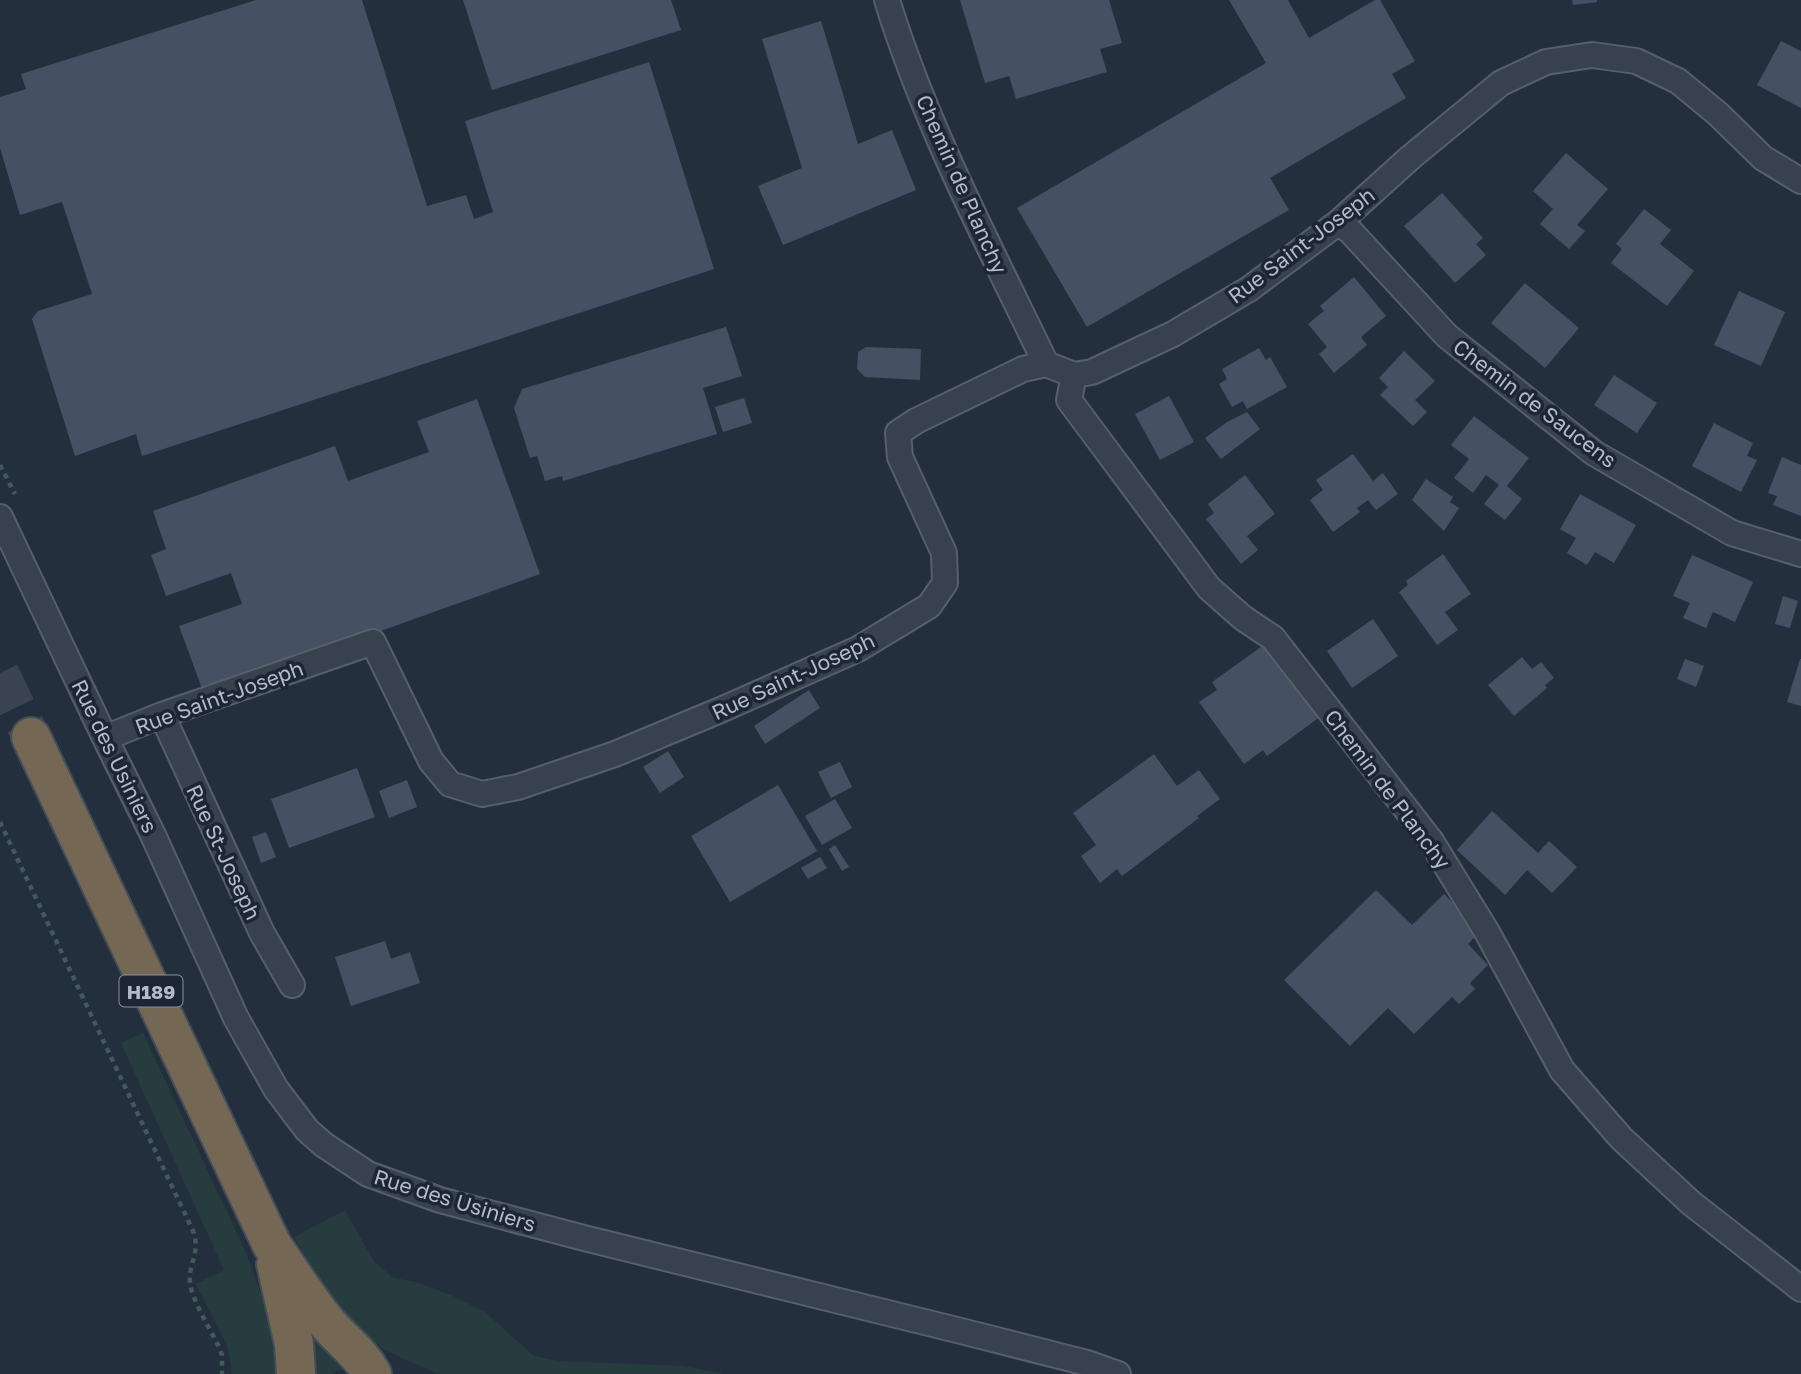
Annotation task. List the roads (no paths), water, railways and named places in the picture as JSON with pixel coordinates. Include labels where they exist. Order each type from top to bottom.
[{"type":"highway","name":"H189","points":[[31,737],[272,1245]]},
{"type":"highway","points":[[272,1245],[294,1344],[296,1374]]},
{"type":"highway","points":[[272,1245],[315,1308],[372,1374]]},
{"type":"street","name":"Chemin de Planchy","points":[[887,0],[902,48],[958,182],[1046,364]]},
{"type":"street","name":"Rue Saint-Joseph","points":[[1074,375],[1092,372],[1174,334],[1249,289],[1339,222],[1411,157],[1501,83],[1546,62],[1592,55],[1636,61],[1678,82],[1718,114],[1763,158],[1801,181]]},
{"type":"street","name":"Chemin de Saucens","points":[[1339,222],[1447,336],[1594,453],[1732,533],[1801,554]]},
{"type":"street","points":[[1046,364],[1074,375]]},
{"type":"street","name":"Rue Saint-Joseph","points":[[104,738],[373,642],[432,761],[450,785],[482,794],[518,787],[615,754],[858,649],[929,606],[945,583],[944,553],[900,457],[898,433],[916,421],[1023,369],[1046,364]]},
{"type":"street","name":"Chemin de Planchy","points":[[1074,375],[1069,400],[1209,588],[1243,618],[1273,638],[1431,841],[1487,932],[1562,1070],[1621,1138],[1691,1203],[1801,1289]]},
{"type":"street","name":"Rue des Usiniers","points":[[0,517],[153,835],[236,1018],[262,1067],[307,1130],[347,1161],[368,1174],[440,1200],[982,1336],[1087,1363],[1118,1374]]},
{"type":"street","name":"Rue St-Joseph","points":[[162,716],[262,933],[292,985]]},
{"type":"tunnel","points":[[0,673],[31,737]]}]
